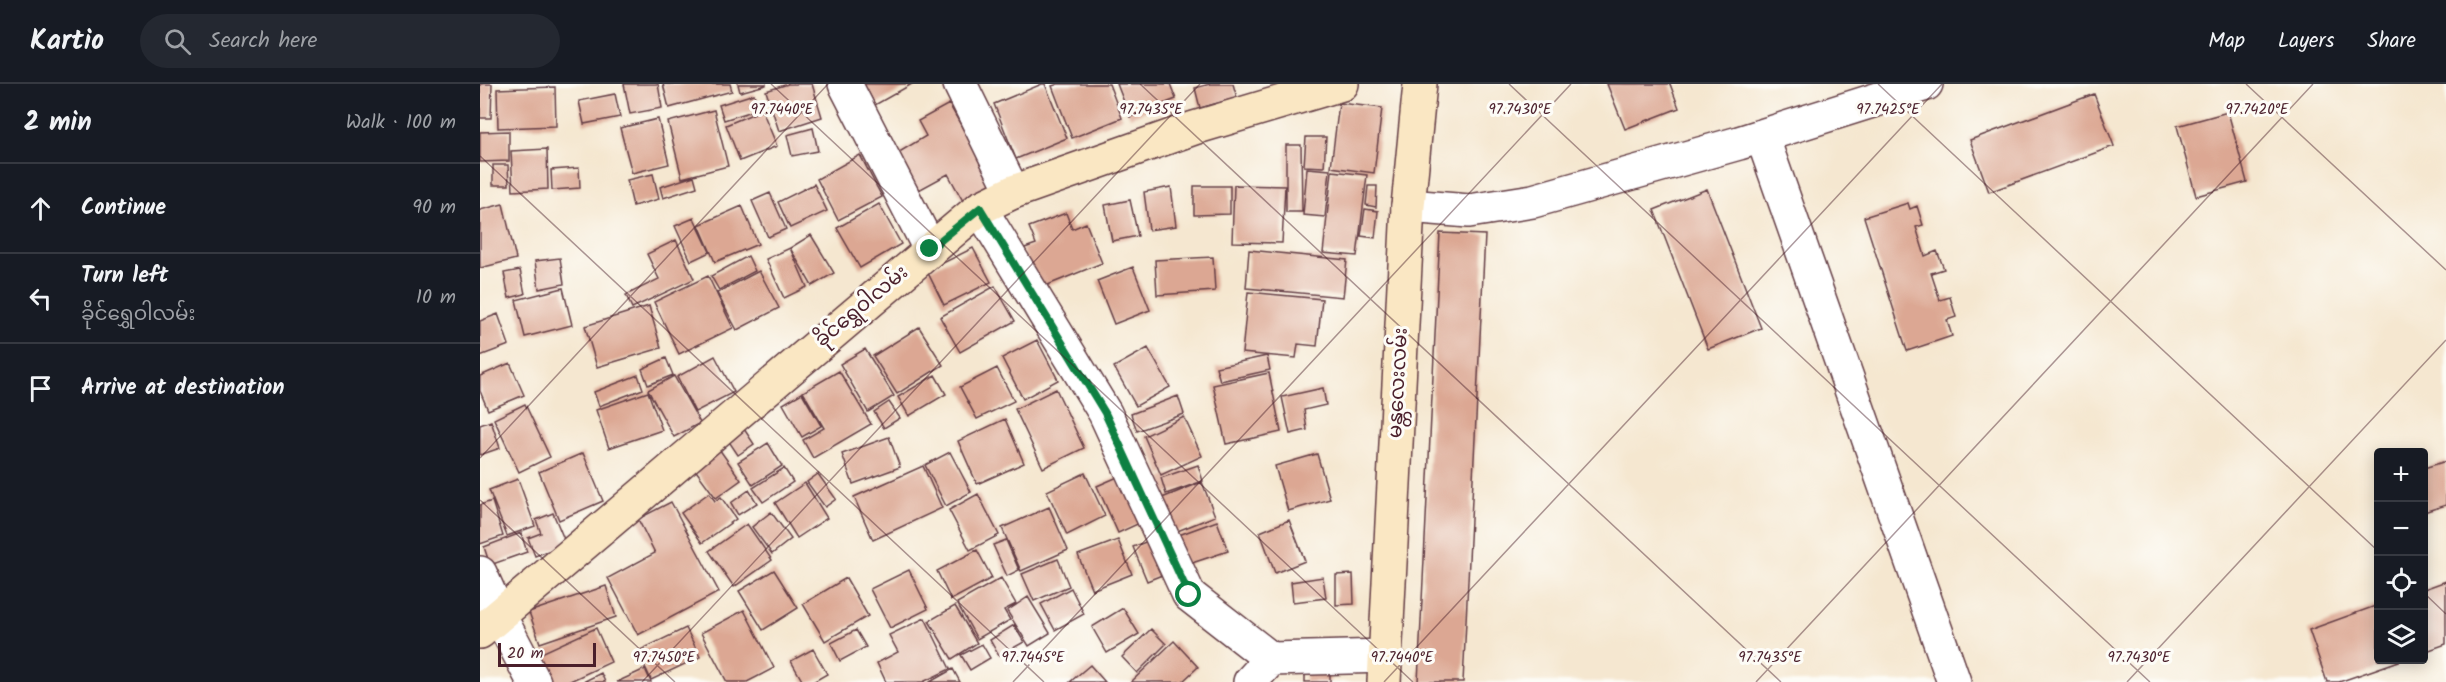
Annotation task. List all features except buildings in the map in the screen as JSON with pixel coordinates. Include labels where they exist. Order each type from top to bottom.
[{"type":"street","points":[[845,84],[930,249]]},
{"type":"street","points":[[960,84],[1013,192]]},
{"type":"street","name":"ခိုင်ရွှေဝါလမ်း","points":[[489,624],[980,208],[1013,192],[1194,128],[1342,84]]},
{"type":"street","name":"မန္တလေးလမ်း","points":[[1385,669],[1408,206],[1420,84]]},
{"type":"street","points":[[1408,206],[1469,211],[1533,201],[1762,136],[1926,84]]},
{"type":"street","points":[[1762,136],[1954,682]]},
{"type":"street","points":[[980,208],[1105,413],[1189,595],[1261,671],[1385,669]]},
{"type":"street","points":[[480,573],[489,624],[534,682]]},
{"type":"route","points":[[930,249],[980,208],[1105,413],[1189,595]]}]
